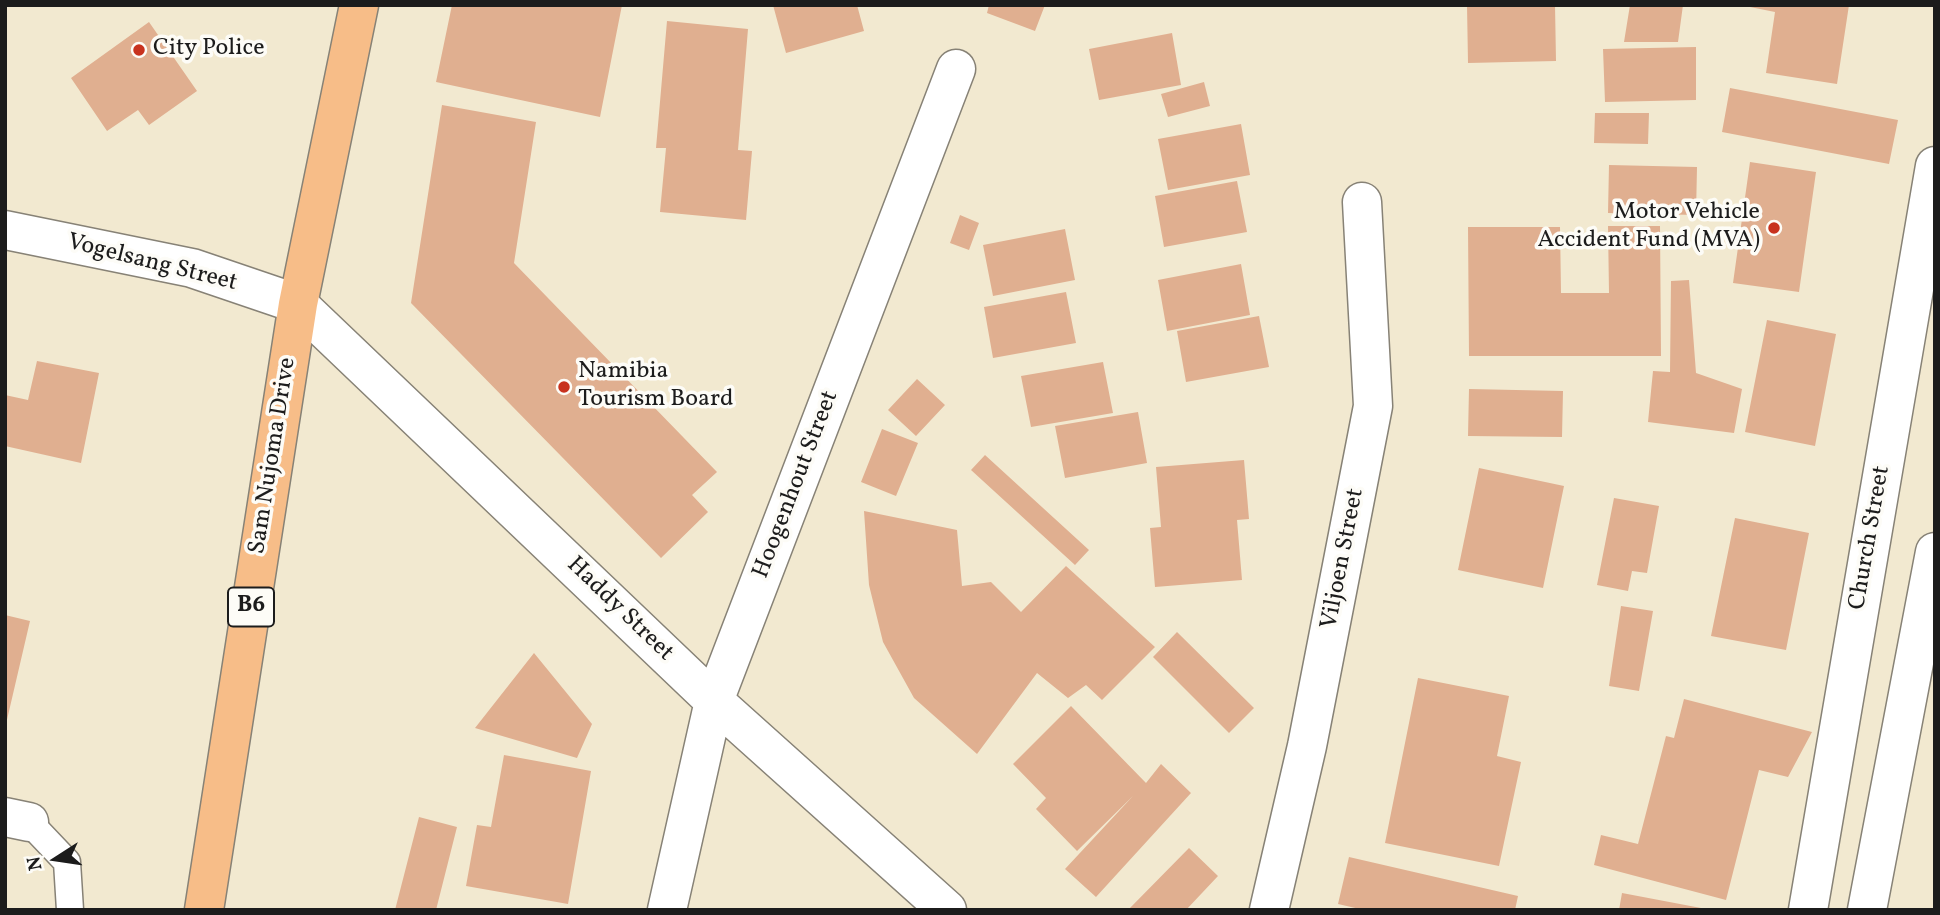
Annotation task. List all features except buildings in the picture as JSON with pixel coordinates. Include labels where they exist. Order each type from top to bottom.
[{"type":"highway","name":"Sam Nujoma Drive","points":[[204,910],[298,304],[359,5]]},
{"type":"street","name":"Hoogenhout Street","points":[[667,910],[714,701],[956,69]]},
{"type":"street","name":"Church Street","points":[[1808,910],[1935,166]]},
{"type":"street","name":"Viljoen Street","points":[[1269,910],[1307,746],[1373,406],[1362,202]]},
{"type":"street","name":"Vogelsang Street","points":[[5,230],[192,268],[298,304]]},
{"type":"street","name":"Haddy Street","points":[[298,304],[714,701],[947,910]]},
{"type":"street","points":[[1867,910],[1929,612],[1935,552]]},
{"type":"lane","points":[[17,820],[67,862],[70,910]]},
{"type":"place","name":"City Police","points":[[139,50]]},
{"type":"place","name":"Motor Vehicle Accident Fund (MVA)","points":[[1774,228]]},
{"type":"place","name":"Namibia Tourism Board","points":[[564,387]]}]
